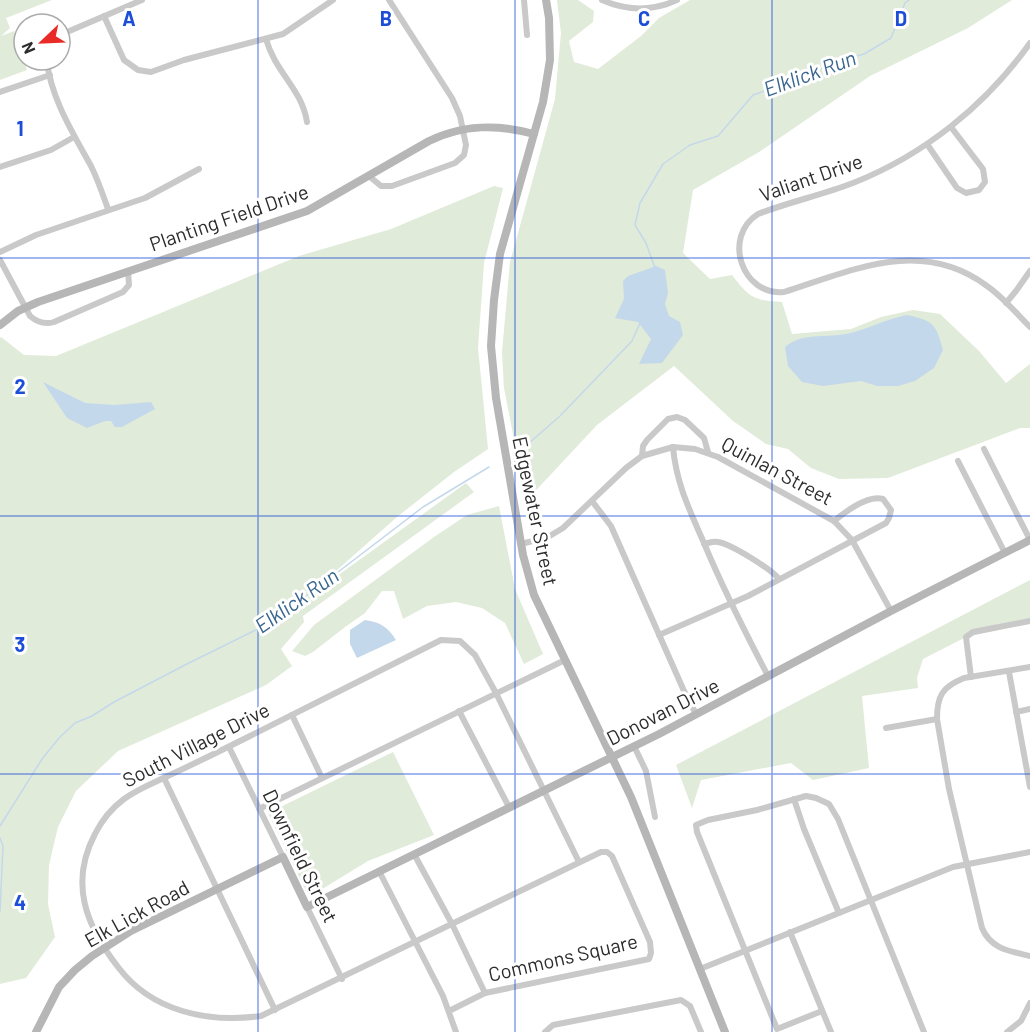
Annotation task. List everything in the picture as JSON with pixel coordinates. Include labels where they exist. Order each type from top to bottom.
[{"type":"street","points":[[72,30],[142,0]]},
{"type":"street","points":[[104,16],[124,60],[134,68],[145,72],[292,30],[333,0]]},
{"type":"street","points":[[369,176],[381,186],[392,186],[455,163],[465,150],[463,129],[452,98],[389,0]]},
{"type":"street","points":[[524,0],[527,35]]},
{"type":"street","name":"Edgewater Street","points":[[546,0],[550,60],[543,102],[500,254],[492,326],[494,386],[521,544],[534,595],[639,817],[725,1032]]},
{"type":"street","points":[[602,0],[619,7],[638,9],[651,8],[672,1]]},
{"type":"street","points":[[266,39],[276,64],[303,103],[307,122]]},
{"type":"street","name":"Valiant Drive","points":[[1030,43],[996,85],[951,127],[927,144],[892,165],[854,183],[763,212],[752,218],[742,229],[739,244],[739,252],[748,276],[757,286],[777,292],[879,262],[921,260],[945,265],[985,284],[1030,327]]},
{"type":"street","points":[[49,72],[74,137],[96,176],[108,209]]},
{"type":"street","points":[[0,92],[50,75]]},
{"type":"street","name":"Planting Field Drive","points":[[0,325],[25,307],[308,211],[448,132],[476,127],[505,127],[534,134]]},
{"type":"street","points":[[927,144],[957,188],[966,193],[979,190],[985,182],[983,169],[951,127]]},
{"type":"street","points":[[0,167],[51,150],[74,137]]},
{"type":"street","points":[[0,252],[36,235],[145,198],[200,169]]},
{"type":"street","points":[[0,260],[30,316],[39,322],[54,322],[123,292],[129,285],[128,272]]},
{"type":"street","points":[[1006,303],[1030,271]]},
{"type":"street","points":[[642,456],[643,446],[647,440],[668,419],[677,417],[685,420],[704,438],[708,452]]},
{"type":"street","points":[[673,447],[674,465],[680,489],[730,604],[768,676]]},
{"type":"street","name":"Quinlan Street","points":[[521,544],[548,537],[559,531],[626,468],[642,456],[673,447],[695,449],[708,452],[834,521],[852,540],[891,611]]},
{"type":"street","points":[[984,449],[1030,540]]},
{"type":"street","points":[[958,461],[1005,553]]},
{"type":"street","points":[[659,635],[730,604],[852,540],[888,520],[891,510],[887,502],[879,498],[871,499],[834,521]]},
{"type":"street","points":[[592,501],[611,526],[696,714]]},
{"type":"street","name":"Donovan Drive","points":[[307,907],[634,746],[1030,540]]},
{"type":"street","points":[[704,544],[722,543],[770,569],[779,579]]},
{"type":"street","points":[[971,676],[966,637],[973,632],[1030,621]]},
{"type":"street","name":"South Village Drive","points":[[416,942],[261,1016],[240,1019],[195,1016],[151,997],[128,980],[103,948],[83,900],[81,882],[84,858],[100,825],[111,810],[137,791],[441,640],[460,641],[475,655],[579,862]]},
{"type":"street","points":[[259,809],[565,660]]},
{"type":"street","points":[[1030,668],[971,676],[956,681],[941,693],[937,701],[937,719],[949,789],[986,936],[1001,949],[1030,956]]},
{"type":"street","points":[[1009,672],[1016,712],[1027,752],[1030,787]]},
{"type":"street","points":[[1016,712],[1030,709]]},
{"type":"street","points":[[459,711],[509,807]]},
{"type":"street","points":[[292,715],[322,778]]},
{"type":"street","points":[[886,728],[937,719]]},
{"type":"street","points":[[634,746],[646,771],[655,817]]},
{"type":"street","name":"Downfield Street","points":[[229,747],[342,979]]},
{"type":"street","points":[[164,778],[274,1010]]},
{"type":"street","points":[[822,1011],[777,1029],[697,832],[696,825],[700,822],[812,796],[829,804],[838,819],[924,1032]]},
{"type":"street","points":[[794,799],[839,913]]},
{"type":"street","name":"Commons Square","points":[[416,942],[579,862],[602,852],[607,852],[612,856],[650,942],[649,959],[485,993],[449,1011]]},
{"type":"street","points":[[700,969],[953,867],[1030,852]]},
{"type":"street","points":[[414,854],[453,924],[485,993]]},
{"type":"street","name":"Elk Lick Road","points":[[36,1032],[59,987],[83,962],[131,931],[283,857]]},
{"type":"street","points":[[379,871],[416,942],[449,1011],[456,1032]]},
{"type":"street","points":[[790,932],[831,1032]]},
{"type":"street","points":[[545,1032],[553,1025],[681,1000],[690,1006],[700,1032]]},
{"type":"street","points":[[1006,1032],[1021,1021],[1030,1003]]},
{"type":"green space","points":[[0,0],[52,0],[21,12],[12,12],[12,16],[6,18],[10,28],[1,36],[12,32],[12,72],[22,72],[0,80]]},
{"type":"green space","points":[[557,0],[578,0],[594,11],[593,22],[569,41],[574,62],[598,69],[641,36],[659,18],[690,0],[1012,0],[968,28],[870,76],[759,152],[693,190],[683,253],[710,279],[732,275],[748,293],[758,299],[782,302],[792,334],[851,329],[881,317],[913,310],[940,314],[979,351],[1006,383],[1030,364],[1030,428],[1020,428],[888,478],[839,479],[811,468],[788,449],[766,444],[733,421],[674,366],[597,425],[526,501],[504,388],[502,352],[510,262],[555,99],[561,33]]},
{"type":"green space","points":[[494,186],[503,188],[484,263],[478,348],[488,449],[454,472],[397,517],[301,602],[466,483],[474,492],[303,616],[304,622],[281,649],[292,666],[266,685],[118,751],[76,791],[58,827],[49,865],[48,904],[55,937],[26,978],[0,984],[0,338],[24,355],[56,356],[299,256],[391,229]]},
{"type":"green space","points":[[499,506],[515,589],[543,654],[524,664],[505,623],[482,608],[456,602],[427,606],[403,619],[394,591],[382,591],[365,613],[313,652],[305,656],[292,651],[314,625],[434,537],[467,515]]},
{"type":"green space","points":[[1030,580],[1030,623],[966,637],[923,659],[917,678],[918,688],[862,696],[869,768],[813,780],[791,763],[701,780],[692,808],[676,765]]},
{"type":"green space","points":[[393,752],[434,835],[368,861],[309,897],[268,813]]},
{"type":"water","points":[[656,266],[665,270],[668,293],[665,304],[669,316],[680,322],[683,335],[662,363],[639,364],[651,339],[638,322],[615,318],[624,299],[623,281],[628,276]]},
{"type":"water","points":[[907,315],[923,319],[932,325],[936,329],[943,350],[934,368],[915,381],[898,386],[877,386],[861,381],[823,386],[802,382],[788,366],[785,347],[797,340],[848,334]]},
{"type":"water","points":[[43,382],[85,403],[114,405],[151,402],[155,409],[122,427],[115,427],[111,421],[105,421],[87,428],[67,418]]},
{"type":"water","points":[[365,620],[383,626],[396,640],[357,658],[350,644],[350,630]]},
{"type":"waterway","name":"Elklick Run","points":[[655,268],[646,243],[635,225],[640,203],[663,164],[690,145],[718,136],[753,95],[791,82],[839,61],[864,54],[891,38],[905,3],[909,0]]},
{"type":"waterway","name":"Elklick Run","points":[[521,450],[560,416],[632,341],[640,323]]},
{"type":"waterway","name":"Elklick Run","points":[[0,826],[42,759],[75,723],[274,621],[423,507],[489,467]]},
{"type":"waterway","points":[[0,838],[3,846],[0,912]]}]
